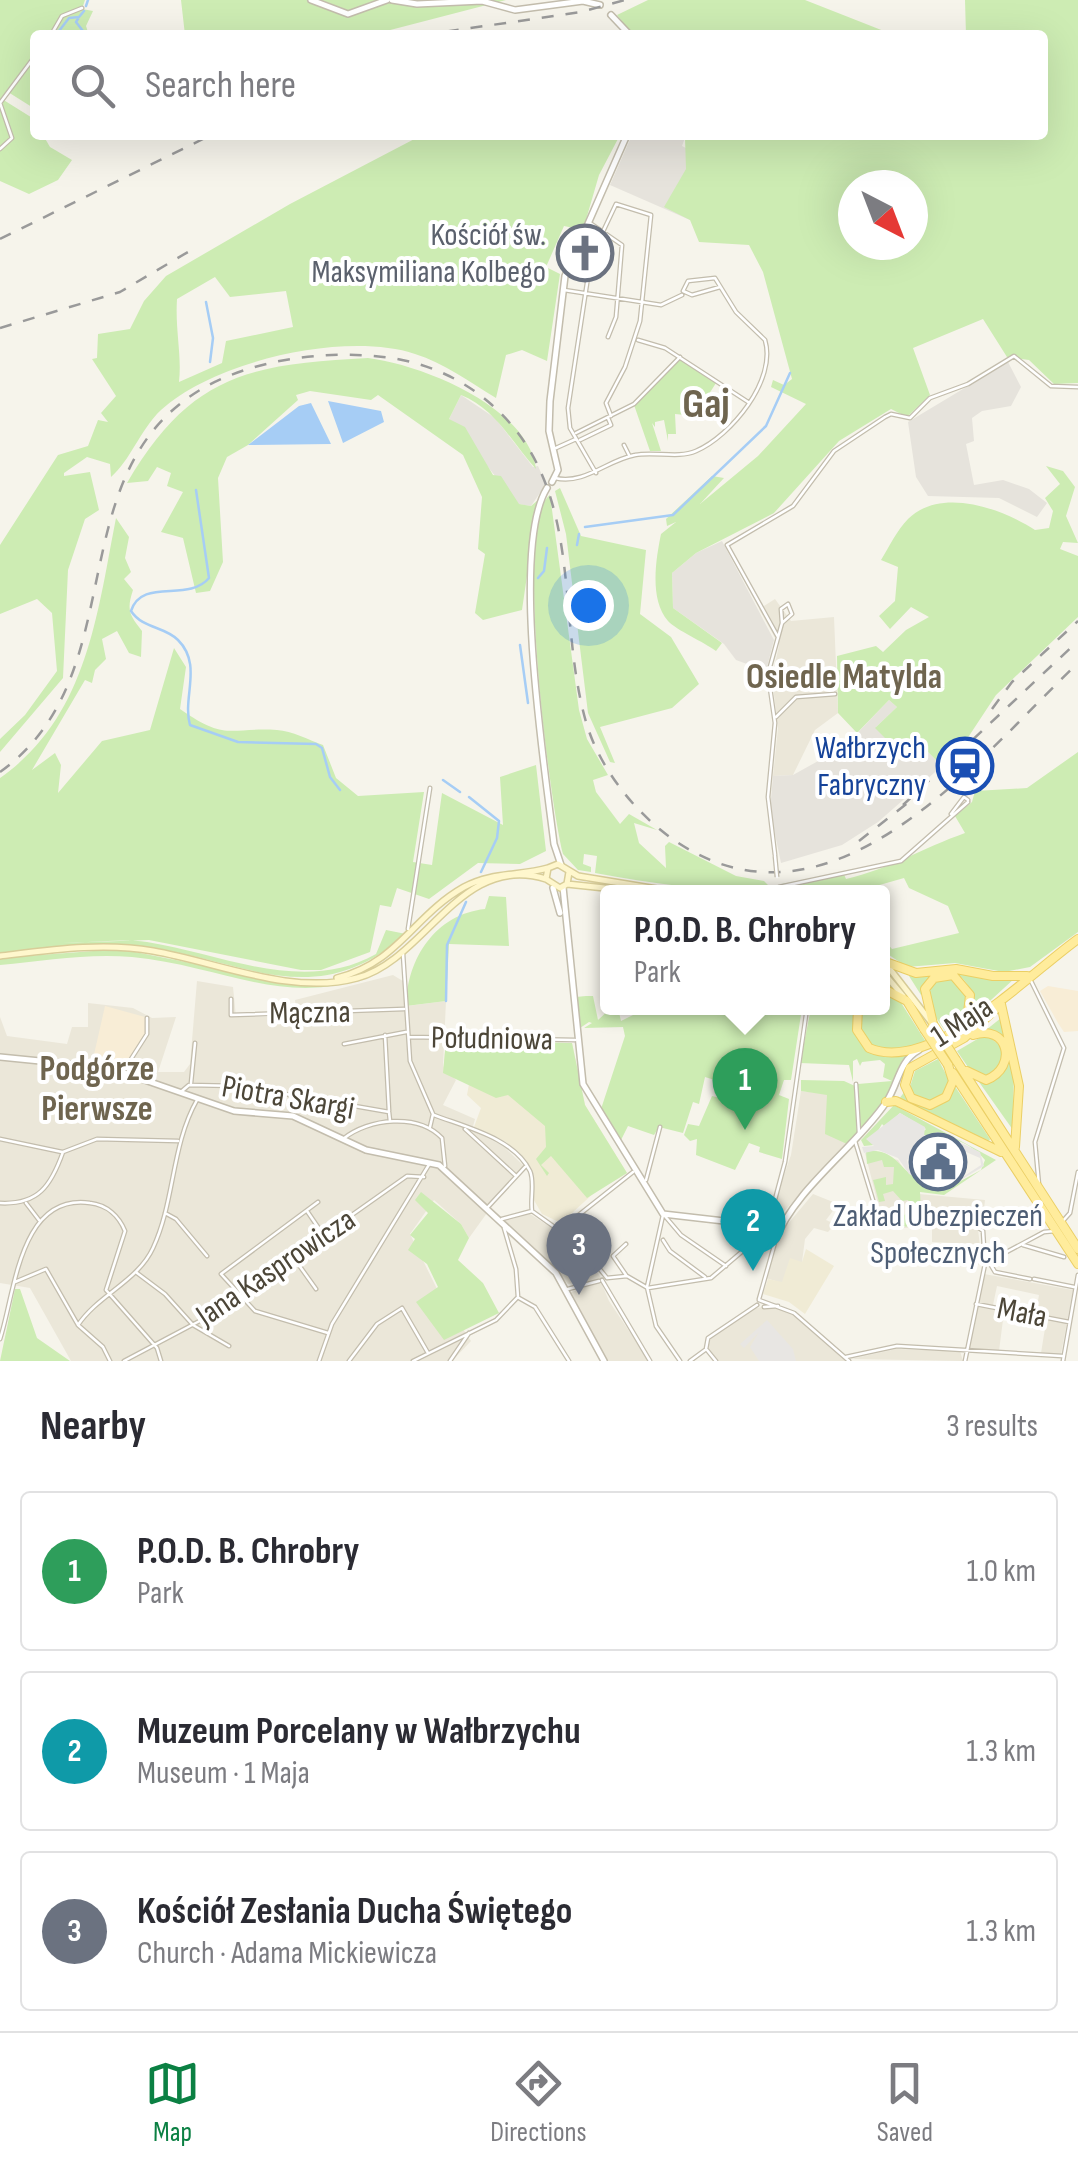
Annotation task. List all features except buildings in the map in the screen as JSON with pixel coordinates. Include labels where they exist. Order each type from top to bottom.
[{"type":"main road","points":[[322,981],[365,970],[410,935],[440,904],[471,884],[510,872],[561,864],[569,872],[638,885]]},
{"type":"main road","points":[[546,880],[550,867]]},
{"type":"main road","points":[[565,885],[569,872]]},
{"type":"main road","points":[[0,956],[125,948],[271,977],[322,981],[360,978],[403,952],[444,908],[468,892],[512,878],[546,880],[553,888],[565,885],[600,888]]},
{"type":"main road","name":"1 Maja","points":[[922,1048],[955,1033],[1078,939]]},
{"type":"main road","points":[[890,964],[916,973],[956,969],[993,976],[1027,976]]},
{"type":"main road","points":[[890,971],[929,1026],[1049,1219],[1078,1249]]},
{"type":"main road","points":[[929,1026],[925,989],[934,978],[953,975],[967,986],[971,1000],[968,1014],[955,1033]]},
{"type":"main road","name":"1 Maja","points":[[919,1059],[964,1038],[1027,976]]},
{"type":"main road","points":[[890,981],[929,1026]]},
{"type":"main road","points":[[890,992],[906,1001]]},
{"type":"main road","points":[[1001,1004],[1017,1068],[1011,1154]]},
{"type":"main road","points":[[858,1015],[857,1030],[872,1050],[891,1054],[922,1048]]},
{"type":"main road","points":[[952,1063],[986,1080],[1006,1064],[1007,1048],[996,1035],[980,1032],[964,1038]]},
{"type":"main road","points":[[919,1059],[907,1072],[905,1084],[911,1098],[924,1105],[939,1102],[950,1090],[952,1063]]},
{"type":"main road","points":[[886,1102],[896,1101],[1011,1154],[1040,1191],[1078,1264]]},
{"type":"street","points":[[311,0],[348,14],[389,0],[417,4],[482,1],[515,10],[584,2],[600,6]]},
{"type":"street","points":[[54,30],[62,16],[82,8]]},
{"type":"street","points":[[611,15],[625,30]]},
{"type":"street","points":[[0,149],[12,138],[0,112],[1,100],[30,62]]},
{"type":"street","points":[[561,864],[554,844],[529,607],[537,521],[552,483],[550,401],[562,290],[587,222],[625,140]]},
{"type":"street","points":[[577,437],[611,424],[606,403],[636,339],[651,215],[616,204],[590,256],[567,420],[596,473]]},
{"type":"street","points":[[587,222],[622,245],[618,299],[608,337]]},
{"type":"street","points":[[552,483],[596,473],[630,456],[698,450],[749,403],[764,372],[768,350],[715,278],[688,281],[683,294]]},
{"type":"street","points":[[562,290],[662,304],[683,294],[720,286]]},
{"type":"street","points":[[636,339],[680,357],[749,403]]},
{"type":"street","points":[[778,637],[727,545],[792,506],[834,451],[892,414],[910,418],[930,398],[968,384],[1014,356],[1051,386],[1078,387]]},
{"type":"street","points":[[554,449],[643,397],[680,357]]},
{"type":"street","points":[[592,425],[596,432]]},
{"type":"street","points":[[624,445],[630,456]]},
{"type":"street","points":[[779,885],[768,797],[774,718],[768,674],[782,623]]},
{"type":"street","points":[[774,718],[796,697],[836,694]]},
{"type":"street","points":[[410,935],[408,908],[430,788]]},
{"type":"street","points":[[802,885],[894,864],[918,848],[968,802]]},
{"type":"street","points":[[550,867],[554,844]]},
{"type":"street","points":[[565,885],[563,917],[576,1040],[586,1092],[663,1214],[681,1235],[726,1266]]},
{"type":"street","points":[[553,888],[563,917]]},
{"type":"street","points":[[403,952],[410,1061],[432,1114],[430,1126]]},
{"type":"street","points":[[1027,976],[1064,1048],[1036,1142],[1040,1191]]},
{"type":"street","name":"Mączna","points":[[230,998],[231,1015],[404,1009]]},
{"type":"street","points":[[626,1244],[613,1256],[627,1276],[647,1288],[706,1278],[768,1230],[785,1162],[806,1015]]},
{"type":"street","points":[[123,1072],[148,1034],[147,1018]]},
{"type":"street","name":"Południowa","points":[[344,1044],[408,1034],[576,1040]]},
{"type":"street","points":[[385,1035],[389,1112]]},
{"type":"street","points":[[190,1084],[195,1043]]},
{"type":"street","name":"1 Maja","points":[[760,1304],[773,1252],[768,1230],[790,1214],[860,1134],[886,1102],[907,1058],[922,1048]]},
{"type":"street","points":[[0,1057],[123,1072],[249,1114],[293,1116],[334,1136],[345,1137],[390,1121],[430,1126],[444,1142],[445,1168]]},
{"type":"street","name":"1 Maja","points":[[901,1070],[919,1059]]},
{"type":"street","name":"Piotra Skargi","points":[[182,1092],[190,1084],[239,1086],[389,1112],[390,1121]]},
{"type":"street","points":[[856,1084],[860,1134]]},
{"type":"street","points":[[78,1325],[107,1292],[136,1272],[153,1248],[180,1141],[198,1098]]},
{"type":"street","points":[[432,1114],[504,1146],[526,1166],[532,1176],[532,1211]]},
{"type":"street","points":[[464,1127],[515,1175]]},
{"type":"street","points":[[644,1186],[660,1127]]},
{"type":"street","points":[[345,1137],[366,1150],[445,1168],[556,1272],[604,1361]]},
{"type":"street","points":[[0,1139],[63,1152],[97,1139],[180,1141]]},
{"type":"street","points":[[854,1140],[863,1158],[880,1224]]},
{"type":"street","points":[[0,1203],[26,1203],[49,1185],[63,1152]]},
{"type":"street","points":[[319,1361],[328,1333],[431,1162]]},
{"type":"street","points":[[488,1207],[526,1166]]},
{"type":"street","points":[[559,1230],[634,1172]]},
{"type":"street","points":[[987,1263],[1059,1227],[1070,1213],[1078,1172]]},
{"type":"street","name":"Jana Kasprowicza","points":[[124,1361],[193,1326],[322,1232],[388,1193],[410,1175],[424,1178]]},
{"type":"street","points":[[0,1339],[12,1283],[40,1221],[78,1202],[97,1204],[116,1216],[125,1237],[107,1292]]},
{"type":"street","points":[[318,1202],[220,1274],[237,1296],[262,1315],[328,1333]]},
{"type":"street","points":[[26,1203],[40,1221]]},
{"type":"street","points":[[306,1210],[322,1232]]},
{"type":"street","points":[[502,1223],[532,1211]]},
{"type":"street","points":[[532,1211],[581,1246],[650,1361]]},
{"type":"street","points":[[164,1212],[176,1218],[207,1256]]},
{"type":"street","points":[[663,1214],[768,1230]]},
{"type":"street","points":[[663,1214],[647,1288],[656,1326],[680,1361]]},
{"type":"street","points":[[934,1218],[980,1227],[987,1263],[974,1304],[965,1361]]},
{"type":"street","points":[[1044,1232],[1049,1219]]},
{"type":"street","points":[[413,1361],[496,1320],[518,1298],[516,1269],[502,1223]]},
{"type":"street","points":[[664,1240],[670,1252],[706,1278]]},
{"type":"street","points":[[1023,1244],[1028,1250],[1064,1257]]},
{"type":"street","points":[[291,1254],[316,1289]]},
{"type":"street","points":[[987,1263],[995,1272],[1076,1287]]},
{"type":"street","points":[[12,1283],[44,1268],[78,1325],[103,1347],[110,1361]]},
{"type":"street","points":[[136,1272],[165,1294],[193,1326],[229,1346]]},
{"type":"street","points":[[690,1361],[706,1349],[708,1338],[760,1304],[780,1306],[848,1359],[897,1346],[1063,1358],[1078,1275]]},
{"type":"street","points":[[567,1289],[627,1276]]},
{"type":"street","points":[[107,1292],[162,1361]]},
{"type":"street","points":[[518,1298],[535,1307],[568,1361]]},
{"type":"street","name":"Mała","points":[[974,1304],[1069,1322]]},
{"type":"street","points":[[349,1361],[378,1324],[402,1308],[429,1361]]},
{"type":"street","points":[[450,1361],[470,1332]]},
{"type":"street","points":[[706,1349],[716,1361]]},
{"type":"shaded area","points":[[630,140],[684,140],[682,146],[688,149],[699,203],[690,220],[610,185]]},
{"type":"shaded area","points":[[1008,362],[1021,387],[1011,406],[982,411],[972,418],[974,441],[966,444],[974,485],[1003,480],[1029,489],[1047,503],[1037,517],[999,498],[928,496],[916,477],[908,422]]},
{"type":"shaded area","points":[[461,395],[495,418],[533,467],[538,466],[546,484],[531,506],[518,504],[449,419]]},
{"type":"shaded area","points":[[722,541],[774,640],[766,671],[736,660],[724,644],[673,608],[672,573],[696,553]]},
{"type":"shaded area","points":[[775,599],[791,621],[834,617],[838,713],[815,730],[793,775],[773,776],[778,728],[772,678],[779,645],[759,609]]},
{"type":"shaded area","points":[[889,700],[897,707],[876,727],[916,740],[942,766],[878,822],[842,845],[781,863],[770,810],[773,776],[793,775],[845,746]]},
{"type":"shaded area","points":[[393,975],[406,983],[407,1006],[446,1001],[443,1066],[456,1080],[443,1105],[475,1119],[472,1130],[503,1146],[525,1167],[515,1174],[469,1238],[461,1224],[434,1200],[410,1234],[438,1291],[471,1341],[452,1361],[71,1361],[30,1288],[0,1283],[0,1017],[7,1036],[67,1044],[72,1027],[88,1027],[88,1003],[133,1008],[152,1018],[176,1017],[158,1072],[184,1072],[190,1064],[197,981],[233,987],[236,1017],[297,1017],[295,1000]]},
{"type":"shaded area","points":[[1048,986],[1078,991],[1078,1031],[1064,1032],[1058,1023],[1040,991]]},
{"type":"shaded area","points":[[105,1006],[145,1017],[147,1023],[146,1037],[124,1067],[93,1059]]},
{"type":"shaded area","points":[[446,1040],[572,1043],[585,1105],[627,1173],[595,1192],[561,1223],[542,1214],[531,1195],[533,1177],[528,1163],[506,1142],[474,1127],[481,1108],[467,1095],[469,1084],[443,1073]]},
{"type":"shaded area","points":[[801,1091],[827,1094],[839,1139],[847,1144],[774,1222],[770,1216],[791,1155]]},
{"type":"shaded area","points":[[900,1113],[925,1127],[924,1136],[938,1132],[980,1152],[984,1166],[944,1190],[909,1174],[898,1158],[878,1150],[864,1153],[862,1147],[874,1146],[866,1139]],"holes":[[[931,1137],[980,1158],[981,1165],[952,1184],[908,1166],[907,1160]]]},
{"type":"shaded area","points":[[865,1153],[898,1160],[919,1194],[985,1200],[982,1227],[973,1221],[932,1219],[978,1229],[982,1264],[975,1265],[971,1244],[932,1242],[932,1229],[884,1227]]},
{"type":"shaded area","points":[[813,1194],[838,1204],[826,1220],[835,1224],[828,1232],[814,1228],[805,1239],[802,1262],[782,1283],[766,1278],[781,1232]]},
{"type":"shaded area","points":[[530,1214],[578,1245],[602,1279],[568,1284],[505,1221]]},
{"type":"shaded area","points":[[806,1249],[834,1266],[805,1314],[789,1302],[763,1294],[768,1279],[782,1282],[790,1258],[802,1262]]},
{"type":"shaded area","points":[[984,1274],[1073,1290],[1061,1354],[1041,1353],[1047,1316],[1036,1313],[1039,1295],[997,1286],[993,1305],[978,1303]]},
{"type":"shaded area","points":[[601,1282],[609,1301],[649,1361],[607,1361],[571,1292]]},
{"type":"shaded area","points":[[770,1305],[792,1314],[847,1361],[719,1361],[707,1347],[709,1338],[753,1309]]},
{"type":"shaded area","points":[[977,1307],[1004,1312],[999,1351],[968,1348]]},
{"type":"shaded area","points":[[767,1320],[793,1349],[796,1361],[759,1361],[750,1347],[759,1332],[744,1348],[740,1344]]},
{"type":"shaded area","points":[[896,1349],[960,1351],[963,1361],[851,1359]]},
{"type":"green space","points":[[0,0],[85,0],[82,9],[93,11],[87,30],[30,30],[30,106],[8,92],[2,99],[30,116],[30,140],[46,140],[50,147],[72,160],[58,180],[29,194],[0,181]]},
{"type":"green space","points":[[181,0],[506,0],[390,30],[184,30]]},
{"type":"green space","points":[[648,0],[805,0],[881,30],[628,30],[617,15]]},
{"type":"green space","points":[[965,0],[1078,0],[1078,383],[1054,384],[1029,360],[1007,357],[983,319],[913,348],[930,395],[907,417],[891,409],[839,441],[774,513],[696,553],[672,573],[673,608],[722,643],[716,651],[672,625],[658,602],[657,555],[661,534],[676,522],[667,526],[666,519],[712,476],[724,478],[700,504],[758,456],[806,404],[771,387],[773,380],[784,385],[792,379],[763,272],[749,245],[699,242],[690,220],[664,207],[686,169],[685,140],[1048,140],[1048,30],[966,30]]},
{"type":"green space","points":[[412,140],[617,140],[599,175],[583,230],[564,226],[546,267],[560,274],[547,361],[522,350],[506,355],[496,398],[426,358],[386,348],[353,346],[282,355],[213,377],[184,393],[154,418],[111,477],[110,464],[87,457],[64,473],[90,472],[99,510],[85,519],[68,570],[63,678],[0,752],[0,739],[25,715],[57,671],[52,613],[37,599],[0,614],[0,545],[58,455],[88,446],[98,420],[108,422],[101,413],[116,396],[92,359],[97,358],[98,334],[130,329],[144,301],[166,276],[290,204]],"holes":[[[215,277],[230,297],[286,291],[293,327],[226,341],[222,363],[179,382],[177,299]]]},
{"type":"green space","points":[[368,358],[416,370],[470,393],[514,426],[529,447],[536,469],[494,418],[461,395],[449,419],[465,427],[493,475],[501,476],[519,504],[531,506],[538,500],[522,610],[483,620],[475,613],[485,554],[478,549],[482,497],[463,455],[378,395],[371,400],[310,391],[296,395],[298,400],[248,445],[227,457],[218,478],[223,562],[210,591],[196,593],[183,538],[161,532],[183,492],[167,486],[171,473],[157,467],[148,481],[127,483],[174,419],[226,382],[289,365]]},
{"type":"green space","points":[[680,359],[716,383],[695,416],[675,414],[676,434],[668,434],[668,441],[664,420],[655,422],[655,427],[652,423],[661,451],[650,451],[633,402]]},
{"type":"green space","points":[[1046,466],[1063,471],[1075,487],[1066,516],[1078,543],[1063,542],[1060,549],[1078,556],[1078,617],[996,695],[967,739],[942,766],[916,740],[892,745],[875,728],[897,707],[889,700],[857,733],[838,713],[837,656],[876,646],[883,652],[906,630],[929,617],[911,607],[890,629],[879,616],[895,601],[898,567],[881,560],[900,528],[922,509],[954,502],[989,509],[1035,530],[1049,528],[1053,511],[1045,498],[1060,484]]},
{"type":"green space","points":[[560,488],[581,536],[646,550],[640,614],[671,637],[699,684],[672,708],[600,727],[615,763],[610,762],[588,713],[566,534],[555,491]]},
{"type":"green space","points":[[550,495],[579,710],[587,739],[608,775],[593,780],[596,792],[620,824],[629,814],[657,830],[634,823],[639,843],[666,868],[665,846],[669,842],[736,876],[768,885],[670,885],[640,881],[595,873],[597,856],[584,854],[583,864],[591,867],[591,872],[578,870],[563,854],[550,781],[538,666],[534,607],[539,516]]},
{"type":"green space","points":[[116,518],[129,537],[125,558],[131,572],[124,579],[133,590],[130,612],[142,631],[141,657],[129,653],[117,631],[102,639],[106,659],[95,670],[92,683],[85,680],[32,770],[55,753],[61,765],[58,793],[102,741],[150,730],[174,648],[186,667],[180,709],[208,726],[228,731],[283,731],[323,745],[336,778],[358,796],[424,792],[413,862],[432,865],[442,793],[503,825],[500,777],[536,765],[546,851],[520,864],[478,863],[429,899],[397,888],[391,907],[380,905],[370,952],[321,970],[301,970],[149,940],[130,941],[263,968],[292,971],[320,971],[348,966],[376,954],[386,930],[406,934],[372,959],[340,972],[308,977],[277,975],[121,944],[0,953],[0,778],[29,753],[70,695],[94,627]]},
{"type":"green space","points":[[1078,752],[1078,932],[1030,967],[1004,972],[955,963],[907,967],[890,956],[890,947],[959,933],[948,906],[909,888],[904,878],[880,885],[782,885],[843,872],[846,879],[891,864],[965,833],[955,816],[972,802],[975,791],[1027,788]]},
{"type":"green space","points":[[489,896],[506,897],[509,946],[449,944],[446,1001],[406,1006],[412,971],[428,941],[452,920],[485,909]]},
{"type":"green space","points":[[120,949],[276,980],[355,980],[327,987],[296,988],[167,962],[115,956],[0,965],[0,958]]},
{"type":"green space","points":[[960,970],[1015,978],[967,1022],[970,990],[958,975],[926,983],[921,995],[909,976]]},
{"type":"green space","points":[[949,977],[967,993],[967,1011],[946,1032],[930,1009],[926,992],[932,982]]},
{"type":"green space","points":[[890,994],[898,998],[926,1042],[903,1050],[870,1047],[861,1034],[860,1015],[890,1015]]},
{"type":"green space","points":[[593,996],[598,1020],[603,1015],[620,1015],[621,1021],[633,1015],[801,1015],[791,1080],[784,1080],[779,1095],[789,1099],[782,1159],[759,1152],[760,1147],[749,1143],[735,1170],[696,1155],[697,1139],[690,1141],[684,1135],[688,1124],[699,1126],[712,1096],[720,1098],[724,1083],[705,1077],[699,1104],[693,1102],[683,1133],[659,1127],[654,1135],[628,1126],[621,1140],[601,1109],[625,1036],[623,1027],[584,1028],[592,1023],[589,1022],[580,1028],[576,997]]},
{"type":"green space","points":[[810,1015],[855,1015],[854,1028],[868,1050],[888,1055],[909,1052],[882,1105],[859,1130],[858,1084],[892,1081],[883,1077],[885,1064],[880,1060],[862,1062],[860,1066],[857,1059],[853,1061],[853,1082],[849,1065],[800,1063]]},
{"type":"green space","points":[[1001,1018],[1014,1058],[1013,1130],[979,1082],[1000,1074],[1007,1066],[1010,1053],[986,1030]]},
{"type":"green space","points":[[986,1034],[1005,1050],[997,1073],[982,1077],[970,1070],[957,1051]]},
{"type":"green space","points":[[446,1040],[572,1043],[585,1105],[627,1173],[587,1198],[551,1156],[541,1165],[549,1173],[547,1176],[536,1159],[546,1147],[545,1126],[508,1095],[496,1098],[443,1073]]},
{"type":"green space","points":[[938,1059],[949,1089],[935,1102],[915,1099],[909,1090],[915,1071]]},
{"type":"green space","points":[[801,1080],[844,1081],[855,1086],[857,1132],[847,1144],[825,1134],[827,1095],[801,1091]]},
{"type":"green space","points":[[954,1085],[989,1141],[899,1099],[905,1091],[934,1106]]},
{"type":"green space","points":[[894,1105],[963,1142],[922,1135],[906,1156],[900,1153],[926,1129],[900,1113],[885,1127],[882,1124],[872,1141],[874,1145],[864,1146],[861,1140]]},
{"type":"green space","points":[[967,1144],[996,1160],[944,1195],[920,1192],[922,1227],[886,1226],[884,1220],[902,1217],[911,1209],[908,1200],[902,1201],[893,1191],[883,1194],[885,1201],[879,1202],[873,1180],[886,1177],[886,1185],[893,1184],[894,1167],[884,1167],[882,1160],[867,1164],[866,1151],[888,1154],[916,1178],[944,1190],[981,1170],[985,1160]]},
{"type":"green space","points":[[421,1192],[461,1224],[469,1238],[458,1260],[483,1283],[499,1313],[444,1340],[416,1302],[438,1287],[427,1264],[408,1250],[415,1239],[410,1235],[428,1213],[415,1200]]},
{"type":"green space","points":[[15,1289],[20,1289],[37,1338],[70,1361],[0,1361]]},
{"type":"water","points":[[328,401],[381,411],[384,422],[343,443]]},
{"type":"water","points":[[311,403],[331,444],[248,445],[299,406]]},
{"type":"waterway","points":[[86,6],[88,0]]},
{"type":"waterway","points":[[60,30],[69,18],[79,17],[84,11]]},
{"type":"waterway","points":[[78,19],[82,30]]},
{"type":"waterway","points":[[206,302],[213,338],[210,362]]},
{"type":"waterway","points":[[585,527],[673,515],[766,426],[790,373]]},
{"type":"waterway","points":[[196,490],[209,578],[190,589],[145,595],[131,611],[141,621],[172,635],[185,650],[191,670],[190,725],[238,742],[316,744],[322,748],[330,777],[340,790]]},
{"type":"waterway","points":[[577,545],[579,534]]},
{"type":"waterway","points":[[538,578],[544,571],[547,548]]},
{"type":"waterway","points":[[520,645],[528,703]]},
{"type":"waterway","points":[[443,780],[460,792]]},
{"type":"waterway","points":[[469,797],[499,821],[497,838],[481,872]]},
{"type":"waterway","points":[[446,1001],[447,945],[466,902]]},
{"type":"railway","points":[[457,30],[581,12],[625,0]]},
{"type":"railway","points":[[0,239],[201,140]]},
{"type":"railway","points":[[0,328],[120,292],[193,249]]},
{"type":"railway","points":[[0,772],[42,731],[69,682],[86,630],[110,520],[129,469],[159,424],[205,387],[225,377],[269,363],[315,356],[383,357],[441,372],[480,395],[522,438],[542,475],[555,513],[577,681],[586,722],[601,758],[622,791],[664,833],[738,869],[794,871],[848,855],[900,826],[949,788],[1078,663]]},
{"type":"railway","points":[[992,709],[1012,682],[1078,621]]},
{"type":"railway","points":[[903,805],[1078,641]]},
{"type":"railway","points":[[859,841],[914,798]]},
{"type":"place","name":"Kościół św. Maksymiliana Kolbego","points":[[585,253]]},
{"type":"place","name":"Wałbrzych Fabryczny","points":[[965,766]]},
{"type":"place","name":"P.O.D. B. Chrobry","points":[[745,1130]]},
{"type":"place","name":"Zakład Ubezpieczeń Społecznych","points":[[938,1162]]},
{"type":"place","name":"Muzeum Porcelany w Wałbrzychu","points":[[753,1271]]},
{"type":"place","name":"Kościół Zesłania Ducha Świętego","points":[[579,1295]]},
{"type":"district","name":"Gaj","points":[[706,404]]},
{"type":"district","name":"Osiedle Matylda","points":[[844,677]]},
{"type":"district","name":"Podgórze Pierwsze","points":[[97,1089]]}]
